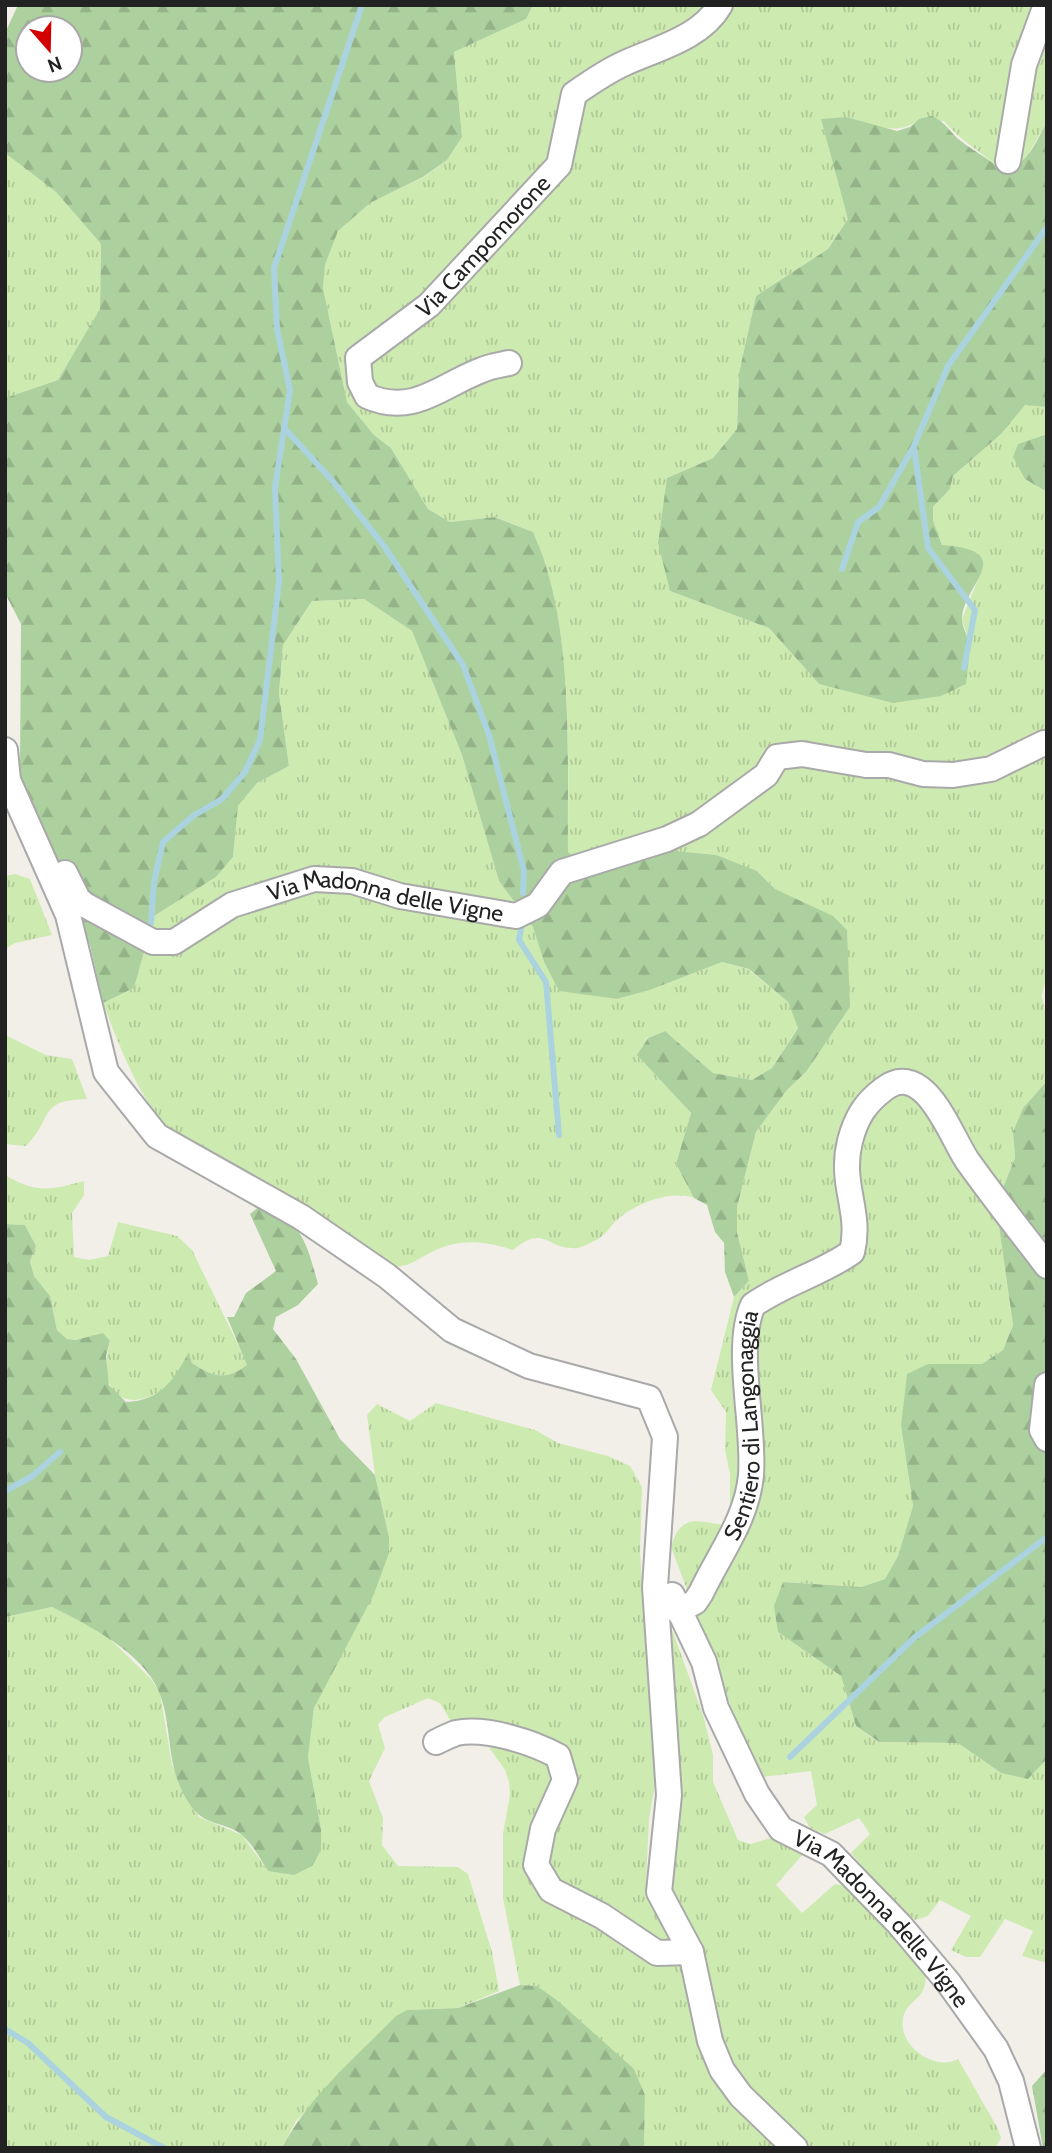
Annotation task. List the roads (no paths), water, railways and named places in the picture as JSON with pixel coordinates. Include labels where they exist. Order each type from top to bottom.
[{"type":"street","name":"Via Campomorone","points":[[509,363],[481,370],[424,398],[395,403],[367,396],[357,369],[358,358],[429,305],[559,165],[574,94],[598,76],[696,31],[712,20],[720,5]]},
{"type":"street","points":[[1008,161],[1024,65],[1046,5]]},
{"type":"street","name":"Via Madonna delle Vigne","points":[[27,823],[40,825],[78,899],[126,929],[163,944],[185,937],[232,905],[314,879],[352,880],[400,896],[516,916],[538,905],[562,872],[667,839],[699,824],[766,775],[777,757],[802,754],[866,765],[889,765],[923,774],[953,775],[990,769],[1044,743]]},
{"type":"street","name":"Via Madonna delle Vigne","points":[[5,750],[8,780],[68,915],[106,1072],[157,1136],[301,1217],[387,1276],[452,1330],[529,1366],[649,1398],[665,1437],[655,1587],[669,1795],[659,1892],[691,1952],[710,2041],[722,2070],[741,2096],[795,2148]]},
{"type":"street","name":"Sentiero di Langonaggia","points":[[678,1611],[695,1602],[701,1593],[746,1507],[751,1475],[748,1315],[753,1305],[772,1291],[834,1265],[852,1252],[857,1233],[845,1167],[858,1117],[868,1101],[889,1085],[905,1083],[920,1088],[933,1099],[963,1156],[1047,1266]]},
{"type":"street","points":[[1047,1385],[1042,1430],[1047,1439]]},
{"type":"street","name":"Via Madonna delle Vigne","points":[[658,1544],[678,1611],[704,1661],[716,1708],[733,1749],[757,1794],[781,1829],[831,1854],[899,1924],[948,1982],[996,2049],[1015,2094],[1028,2148]]},
{"type":"street","points":[[436,1742],[457,1733],[493,1735],[532,1742],[558,1756],[565,1780],[543,1829],[536,1865],[551,1890],[602,1916],[657,1953],[691,1952]]},
{"type":"waterway","points":[[151,923],[154,882],[163,842],[193,816],[222,799],[245,772],[260,740],[279,582],[275,488],[290,390],[277,329],[274,268],[362,5]]},
{"type":"waterway","points":[[842,569],[858,522],[879,507],[914,446],[948,366],[1047,227]]},
{"type":"waterway","points":[[286,430],[331,479],[384,546],[463,665],[489,735],[524,871],[523,893]]},
{"type":"waterway","points":[[914,447],[928,548],[975,610],[964,668]]},
{"type":"waterway","points":[[522,923],[519,940],[546,982],[559,1135]]},
{"type":"waterway","points":[[5,1491],[31,1477],[60,1452]]},
{"type":"waterway","points":[[790,1757],[914,1638],[1047,1537]]},
{"type":"waterway","points":[[5,2029],[28,2043],[106,2117],[164,2148]]}]
